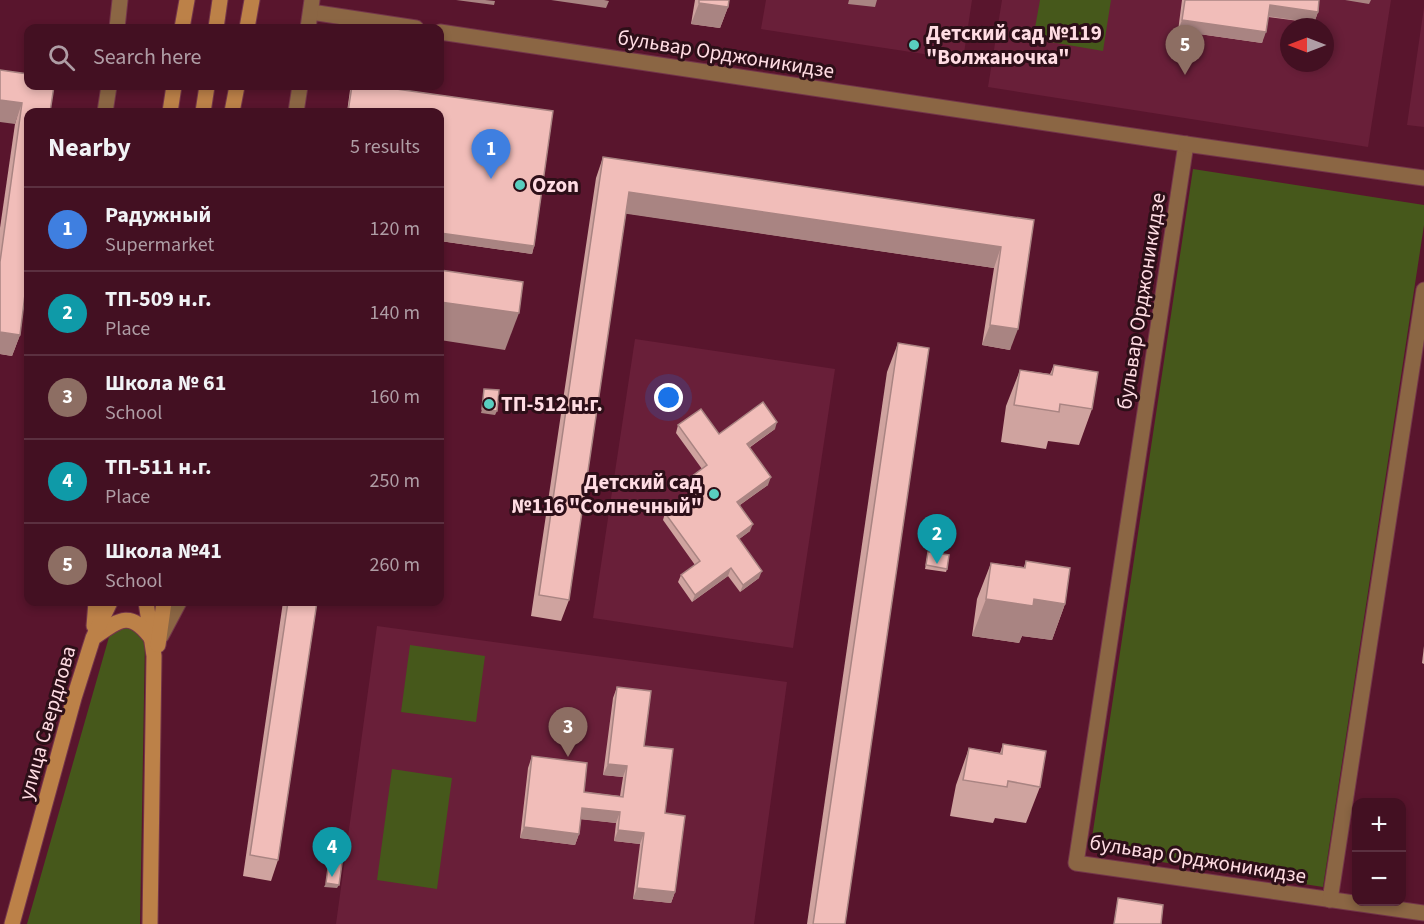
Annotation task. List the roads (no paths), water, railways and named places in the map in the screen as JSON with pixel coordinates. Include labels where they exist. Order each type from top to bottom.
[{"type":"main road","points":[[183,24],[187,0]]},
{"type":"main road","points":[[217,24],[220,0]]},
{"type":"main road","points":[[248,24],[252,0]]},
{"type":"main road","points":[[171,108],[173,90]]},
{"type":"main road","points":[[204,108],[206,90]]},
{"type":"main road","points":[[233,108],[236,90]]},
{"type":"main road","name":"улица Свердлова","points":[[12,924],[74,698],[93,638],[98,606]]},
{"type":"main road","points":[[147,606],[156,639]]},
{"type":"main road","points":[[150,924],[154,656],[163,606]]},
{"type":"main road","points":[[93,638],[116,621],[128,620],[141,624],[156,639]]},
{"type":"street","points":[[117,24],[120,0]]},
{"type":"street","points":[[309,24],[312,6],[397,24]]},
{"type":"street","name":"бульвар Орджоникидзе","points":[[444,33],[1186,144],[1076,863],[1424,913]]},
{"type":"street","points":[[106,108],[108,90]]},
{"type":"street","points":[[297,108],[299,90]]},
{"type":"street","points":[[1186,144],[1424,178]]},
{"type":"street","points":[[1330,900],[1424,290]]},
{"type":"street","points":[[156,639],[177,606]]},
{"type":"place","name":"Детский сад №119 \"Волжаночка\"","points":[[914,45]]},
{"type":"place","name":"Школа №41","points":[[1185,75]]},
{"type":"place","name":"Радужный","points":[[491,179]]},
{"type":"place","name":"Ozon","points":[[520,185]]},
{"type":"place","name":"ТП-512 н.г.","points":[[489,404]]},
{"type":"place","name":"Детский сад №116 \"Солнечный\"","points":[[714,494]]},
{"type":"place","name":"ТП-509 н.г.","points":[[937,564]]},
{"type":"place","name":"Школа № 61","points":[[568,757]]},
{"type":"place","name":"ТП-511 н.г.","points":[[332,877]]}]
